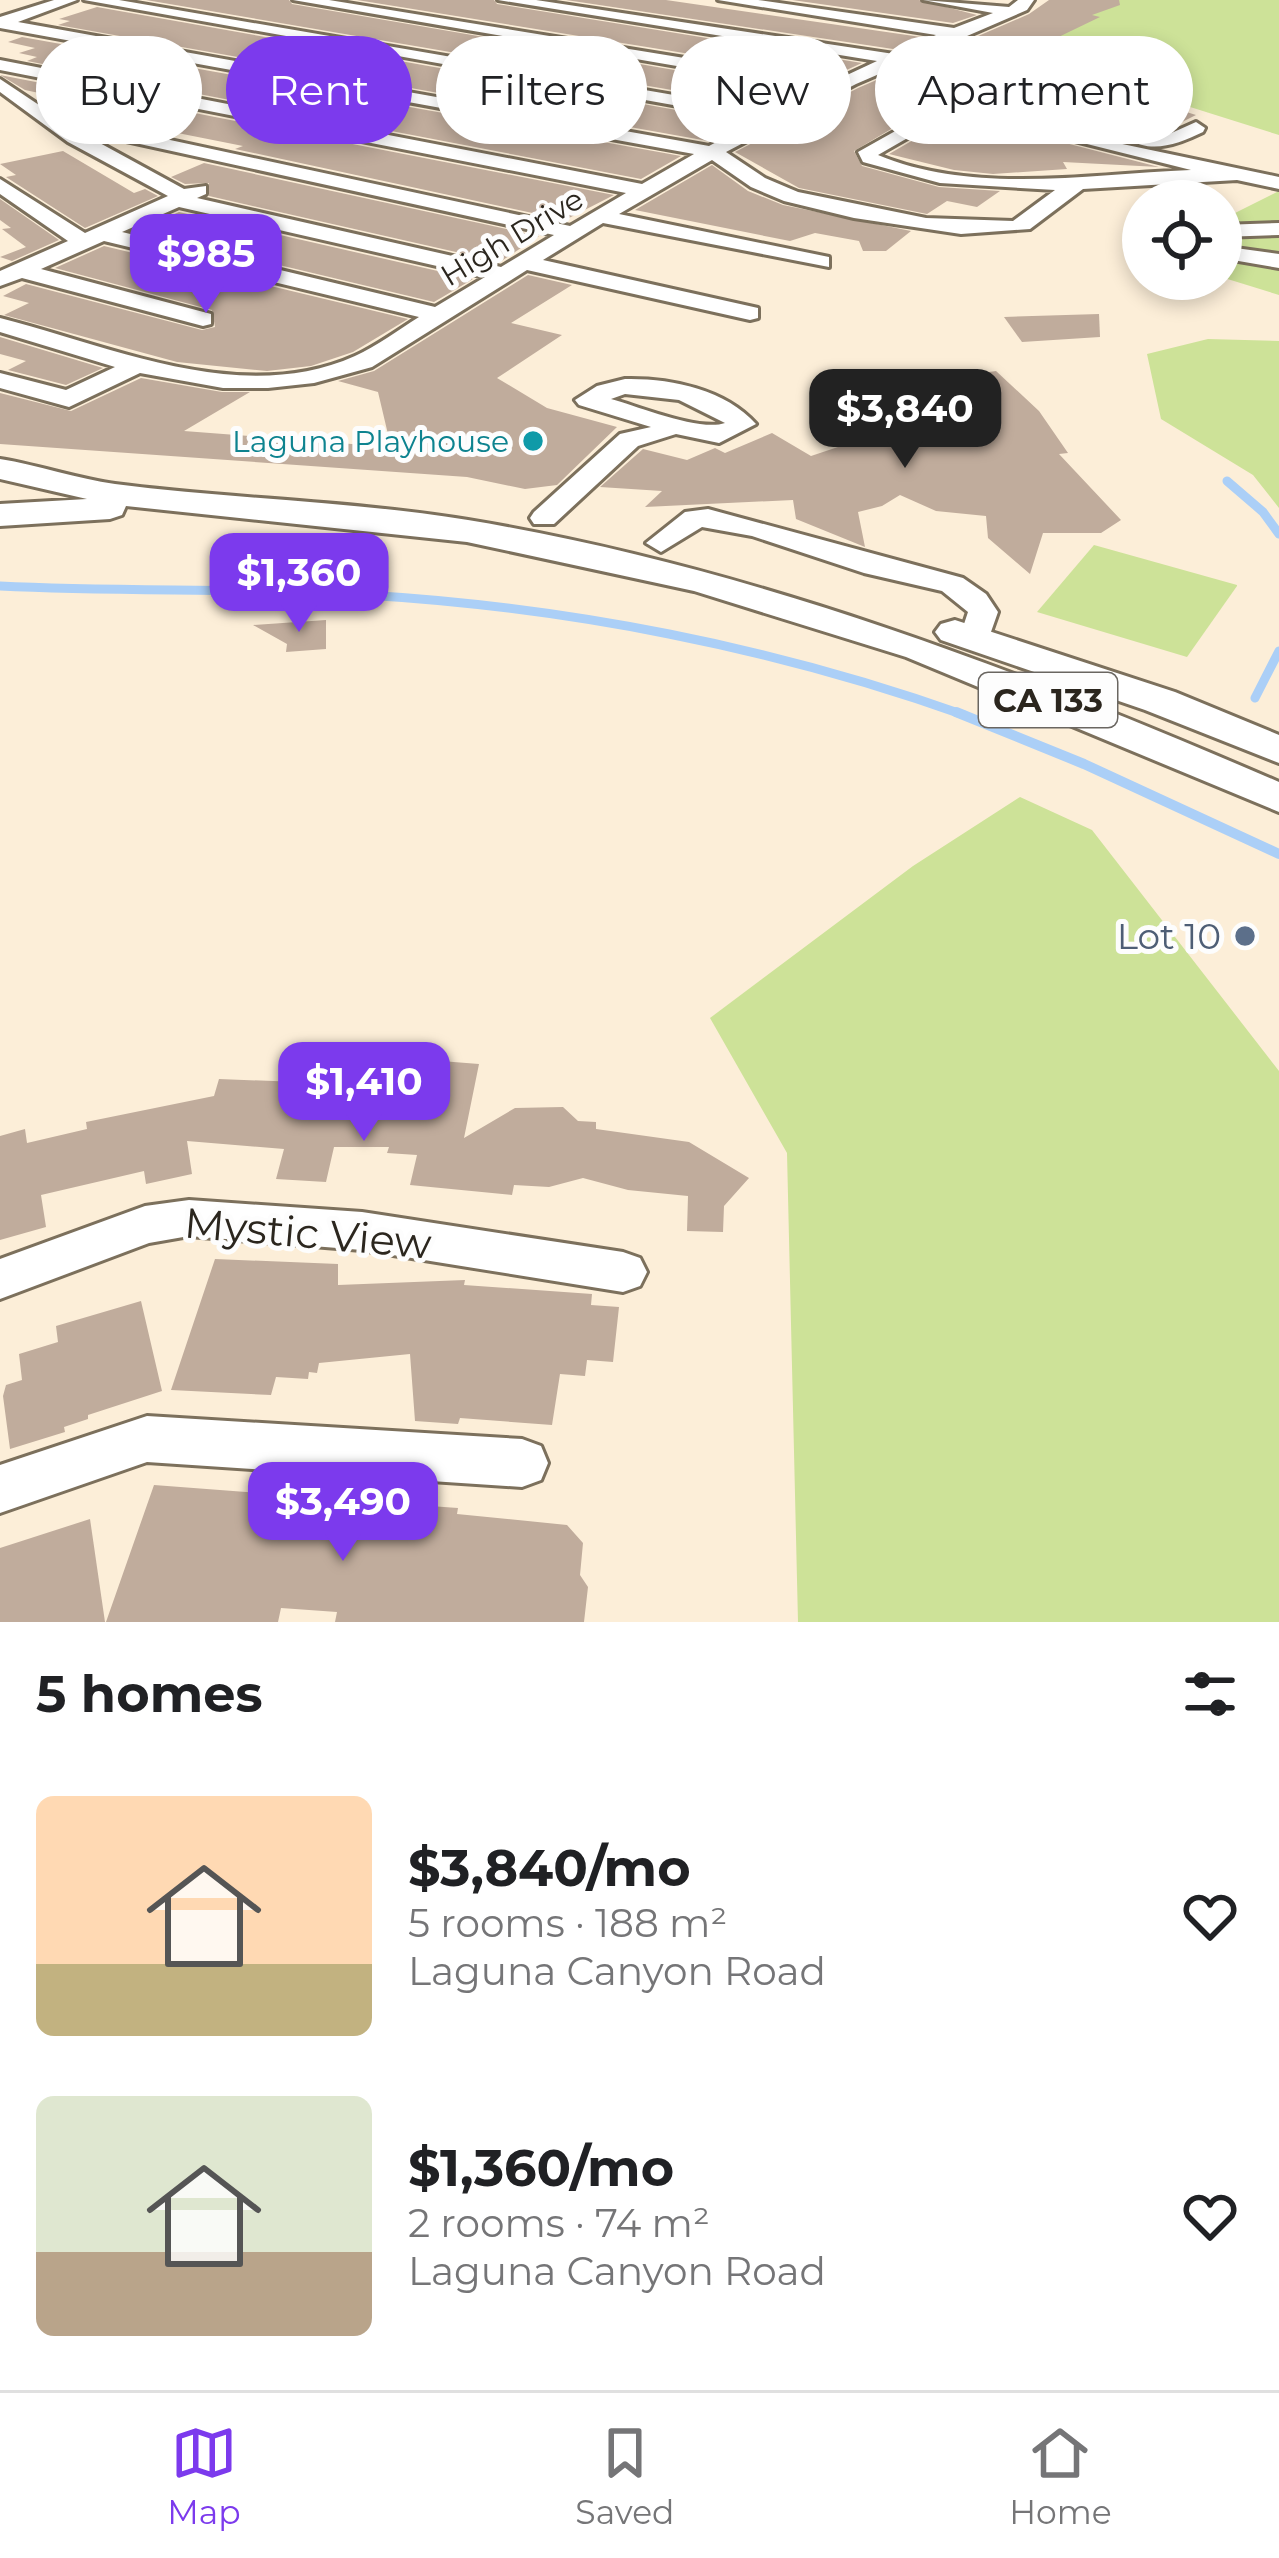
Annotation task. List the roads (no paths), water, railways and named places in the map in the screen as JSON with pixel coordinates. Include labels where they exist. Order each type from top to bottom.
[{"type":"main road","name":"CA 133","points":[[0,469],[68,481],[104,494],[649,555],[844,593],[1160,701],[1279,749]]},
{"type":"main road","name":"CA 133","points":[[68,481],[118,473],[544,518],[920,650],[1105,722],[1279,798]]},
{"type":"main road","points":[[0,498],[68,481]]},
{"type":"main road","name":"CA 133","points":[[0,514],[215,507]]},
{"type":"street","points":[[0,20],[14,0]]},
{"type":"street","points":[[0,20],[69,0]]},
{"type":"street","points":[[92,0],[302,36]]},
{"type":"street","points":[[302,0],[671,61]]},
{"type":"street","points":[[335,36],[428,0]]},
{"type":"street","points":[[506,0],[875,56]]},
{"type":"street","points":[[726,0],[954,33]]},
{"type":"street","points":[[931,0],[1018,6]]},
{"type":"street","name":"High Drive","points":[[947,36],[1018,6]]},
{"type":"street","points":[[0,20],[226,63]]},
{"type":"street","points":[[412,55],[671,99]]},
{"type":"street","points":[[0,65],[36,72]]},
{"type":"street","points":[[4,93],[36,113]]},
{"type":"street","points":[[412,97],[716,153],[770,189],[796,198],[958,226],[1017,226],[1031,221],[1074,184]]},
{"type":"street","points":[[202,104],[649,191]]},
{"type":"street","points":[[98,144],[181,198],[750,314]]},
{"type":"street","points":[[138,144],[574,233]]},
{"type":"street","name":"High Drive","points":[[0,325],[207,381],[291,382],[363,362],[574,233],[732,144]]},
{"type":"street","points":[[742,144],[745,171]]},
{"type":"street","points":[[882,144],[868,152],[869,158],[1010,184],[1239,175]]},
{"type":"street","points":[[1097,144],[1279,183]]},
{"type":"street","points":[[9,274],[254,165]]},
{"type":"street","points":[[0,185],[93,238],[439,315]]},
{"type":"street","points":[[602,217],[821,262]]},
{"type":"street","points":[[1242,230],[1279,229]]},
{"type":"street","points":[[1242,255],[1279,261]]},
{"type":"street","points":[[9,274],[203,319]]},
{"type":"street","points":[[0,380],[69,399],[140,364]]},
{"type":"street","points":[[544,518],[628,440],[657,435],[672,425]]},
{"type":"street","name":"Mystic View","points":[[0,1279],[145,1225],[189,1218],[362,1231],[623,1271]]},
{"type":"street","points":[[0,1489],[147,1439],[522,1463]]},
{"type":"waterway","points":[[1227,481],[1263,512],[1279,534]]},
{"type":"waterway","points":[[0,586],[320,593],[517,609],[744,650],[961,714]]},
{"type":"waterway","points":[[1255,698],[1279,651]]},
{"type":"waterway","points":[[956,712],[961,714]]},
{"type":"waterway","points":[[961,714],[1084,764],[1279,854]]},
{"type":"place","name":"Laguna Playhouse","points":[[533,441]]},
{"type":"place","name":"Lot 10","points":[[1245,936]]}]
